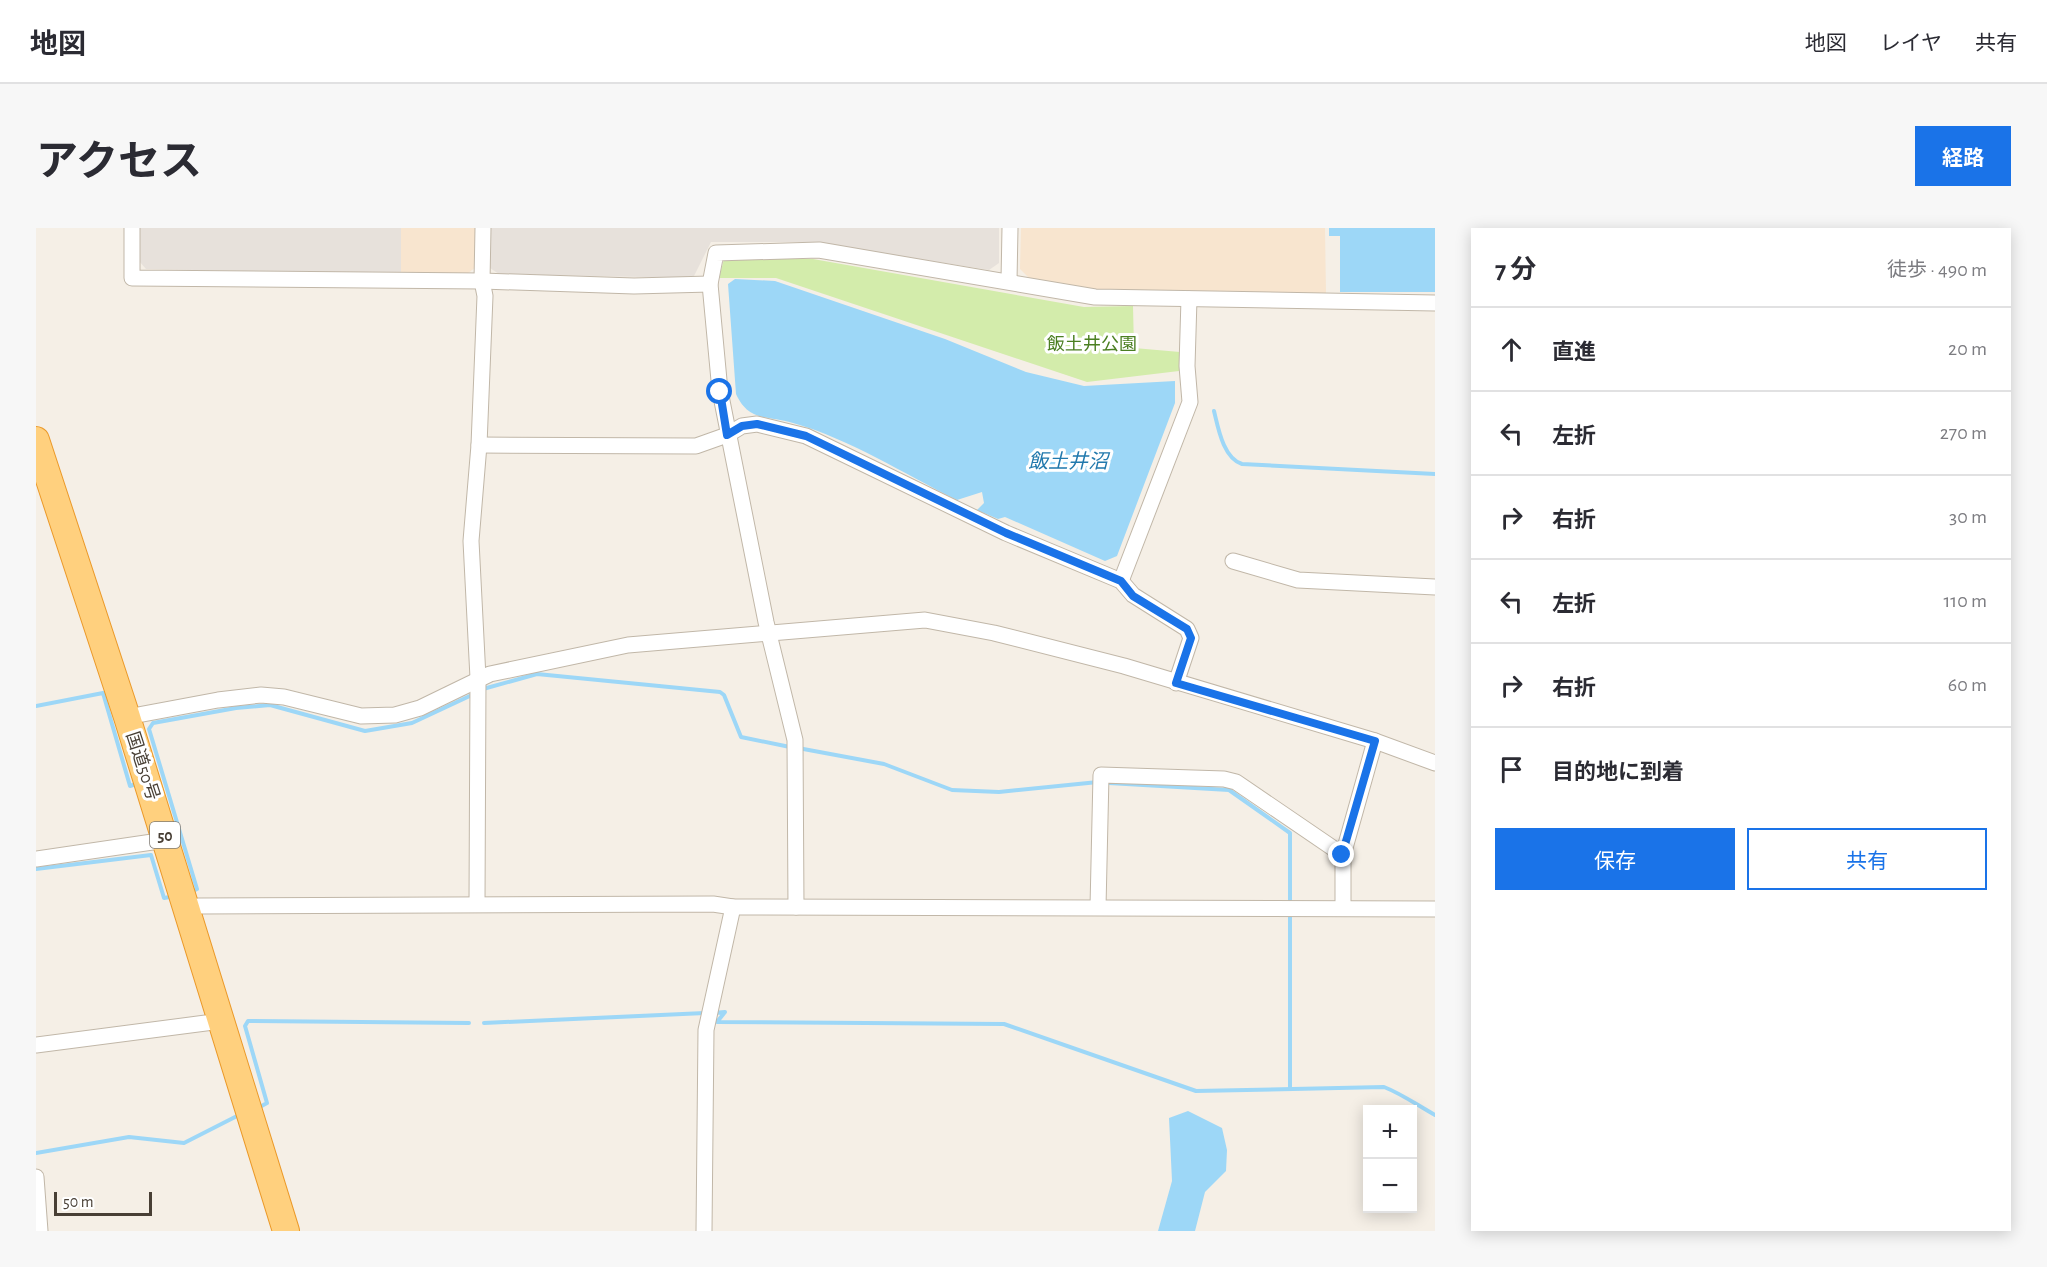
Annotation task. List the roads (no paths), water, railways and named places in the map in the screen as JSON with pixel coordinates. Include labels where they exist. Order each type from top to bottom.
[{"type":"highway","name":"国道50号","points":[[36,440],[166,840],[286,1231]]},
{"type":"street","points":[[132,228],[132,278],[634,286],[710,284]]},
{"type":"street","points":[[477,904],[478,678],[471,542],[479,445],[485,296],[482,282],[483,228]]},
{"type":"street","points":[[1010,228],[1010,281]]},
{"type":"street","points":[[796,907],[795,740],[769,633],[720,392],[710,284],[716,253],[819,250],[1095,297],[1435,303]]},
{"type":"street","points":[[1121,581],[1191,402],[1187,366],[1189,299]]},
{"type":"street","points":[[479,445],[696,446],[727,435],[742,426],[757,424],[806,436],[1006,533],[1121,581],[1133,596],[1187,629],[1191,638],[1176,683]]},
{"type":"street","points":[[1233,561],[1298,580],[1435,587]]},
{"type":"street","points":[[127,717],[218,700],[261,695],[284,697],[343,713],[382,716],[420,708],[478,678],[628,645],[925,620],[1005,636],[1124,666],[1375,741],[1435,763]]},
{"type":"street","points":[[1343,907],[1342,855],[1375,741]]},
{"type":"street","points":[[1098,907],[1101,775],[1224,779],[1236,782],[1342,855]]},
{"type":"street","points":[[36,859],[166,840]]},
{"type":"street","points":[[187,908],[199,906],[713,904],[733,907],[1435,909]]},
{"type":"street","points":[[704,1231],[706,1030],[733,907]]},
{"type":"street","points":[[36,1045],[221,1021]]},
{"type":"street","points":[[36,1177],[40,1231]]},
{"type":"water","points":[[1329,228],[1435,228],[1435,292],[1340,292],[1340,236],[1329,236]]},
{"type":"water","name":"飯土井沼","points":[[735,279],[775,281],[945,339],[1026,372],[1084,386],[1175,381],[1175,403],[1117,556],[1105,561],[1005,517],[998,519],[977,510],[984,503],[982,492],[957,500],[835,438],[793,423],[759,416],[747,409],[736,394],[728,284]]},
{"type":"water","points":[[1188,1111],[1222,1128],[1227,1150],[1226,1171],[1205,1192],[1195,1231],[1158,1231],[1172,1181],[1169,1118]]},
{"type":"waterway","points":[[1214,411],[1226,449],[1236,461],[1242,464],[1435,474]]},
{"type":"waterway","points":[[483,689],[537,674],[720,692],[724,695],[741,737],[790,747]]},
{"type":"waterway","points":[[36,706],[103,693],[130,786],[136,784]]},
{"type":"waterway","points":[[193,891],[197,889],[149,729],[153,723],[236,708],[270,705],[365,731],[412,723],[474,694]]},
{"type":"waterway","points":[[798,748],[884,764],[952,790],[999,792],[1098,782]]},
{"type":"waterway","points":[[1109,783],[1229,790],[1290,833],[1290,906]]},
{"type":"waterway","points":[[36,869],[151,855],[164,898],[170,897]]},
{"type":"waterway","points":[[1290,914],[1290,1089]]},
{"type":"waterway","points":[[713,1013],[725,1012],[717,1022],[1004,1024],[1196,1091],[1384,1087],[1435,1115]]},
{"type":"waterway","points":[[484,1023],[705,1013]]},
{"type":"waterway","points":[[258,1108],[267,1103],[245,1026],[248,1021],[469,1023]]},
{"type":"waterway","points":[[36,1153],[129,1137],[184,1143],[239,1115]]},
{"type":"park label","name":"飯土井公園","points":[[1092,344]]}]
